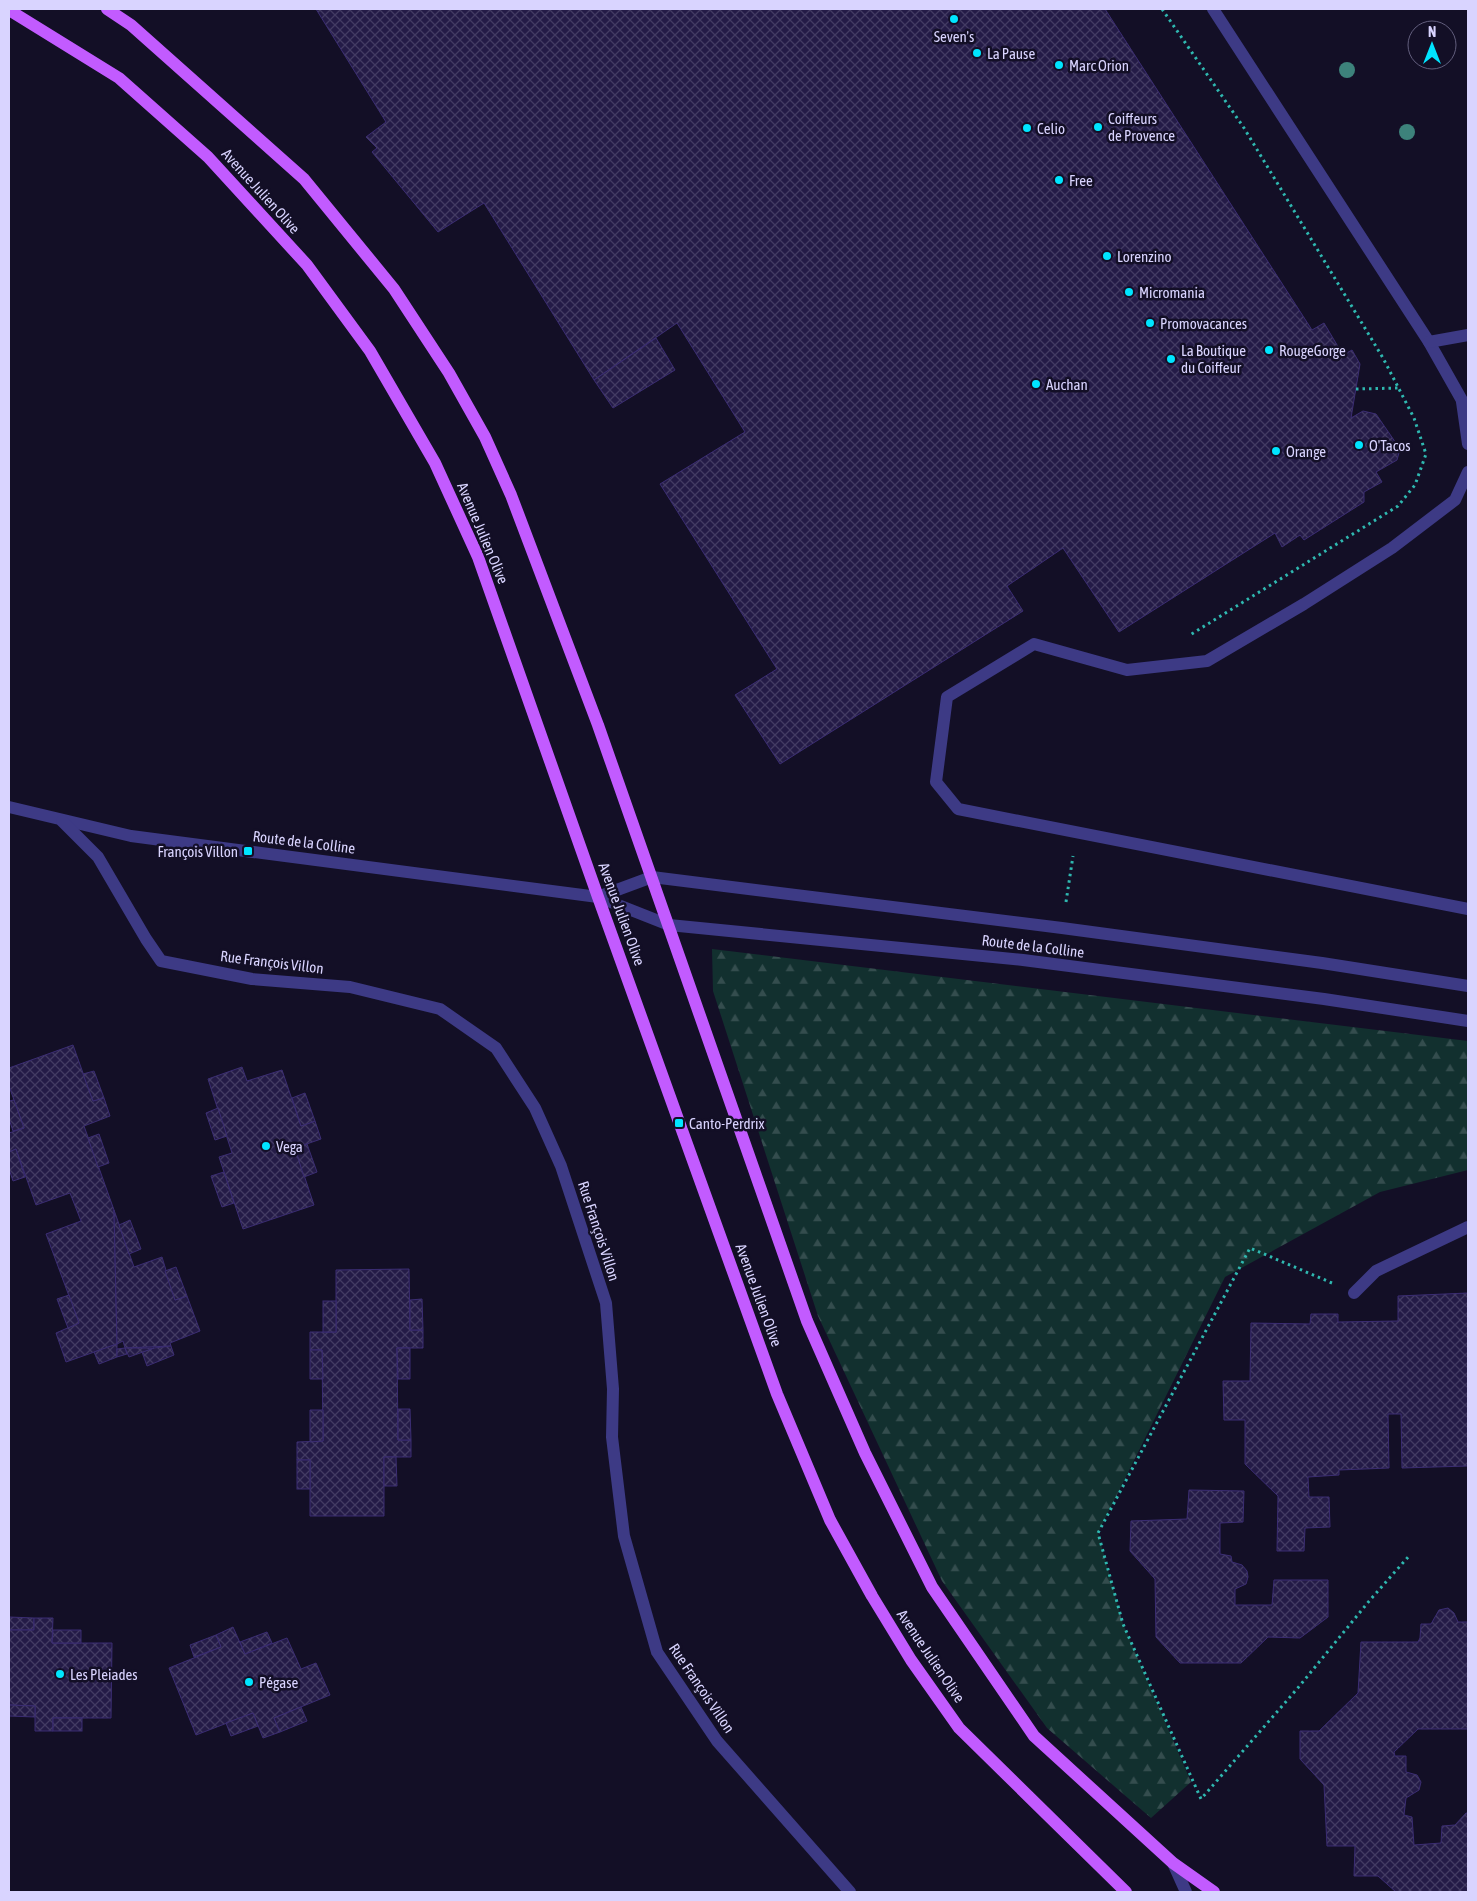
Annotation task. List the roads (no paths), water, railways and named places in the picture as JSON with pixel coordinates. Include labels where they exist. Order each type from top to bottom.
[{"type":"main road","points":[[107,9],[131,25],[304,179],[394,289],[449,373],[484,438],[511,495],[598,725],[807,1321],[865,1453],[932,1587],[1034,1736],[1173,1863],[1214,1892]]},
{"type":"main road","name":"Avenue Julien Olive","points":[[9,10],[119,78],[208,157],[306,265],[370,352],[436,463],[478,557],[777,1394],[830,1520],[872,1596],[911,1660],[959,1728],[1126,1892]]},
{"type":"street","points":[[1213,9],[1466,402],[1468,444]]},
{"type":"street","points":[[1429,342],[1468,335]]},
{"type":"street","points":[[1468,472],[1455,500],[1392,548],[1304,604],[1207,661],[1126,670],[1034,644],[947,697],[936,782],[958,809],[1077,834],[1468,909]]},
{"type":"street","name":"Route de la Colline","points":[[9,807],[131,836],[598,897],[669,924],[1032,961],[1324,999],[1468,1021]]},
{"type":"street","name":"Rue François Villon","points":[[61,820],[98,857],[161,961],[252,979],[350,988],[440,1009],[496,1048],[535,1108],[561,1166],[606,1303],[614,1389],[612,1437],[624,1536],[657,1652],[717,1741],[850,1892]]},
{"type":"street","name":"Route de la Colline","points":[[598,897],[652,877],[1062,928],[1322,963],[1468,986]]},
{"type":"street","points":[[1354,1293],[1376,1271],[1468,1227]]},
{"type":"street","points":[[1173,1863],[1186,1892]]},
{"type":"place","name":"Seven's","points":[[954,19]]},
{"type":"place","name":"La Pause","points":[[977,53]]},
{"type":"place","name":"Marc Orion","points":[[1059,65]]},
{"type":"place","name":"Coiffeurs de Provence","points":[[1098,127]]},
{"type":"place","name":"Celio","points":[[1027,128]]},
{"type":"place","name":"Free","points":[[1059,180]]},
{"type":"place","name":"Lorenzino","points":[[1107,256]]},
{"type":"place","name":"Micromania","points":[[1129,292]]},
{"type":"place","name":"Promovacances","points":[[1150,323]]},
{"type":"place","name":"RougeGorge","points":[[1269,350]]},
{"type":"place","name":"La Boutique du Coiffeur","points":[[1171,359]]},
{"type":"place","name":"Auchan","points":[[1036,384]]},
{"type":"place","name":"O'Tacos","points":[[1359,445]]},
{"type":"place","name":"Orange","points":[[1276,451]]},
{"type":"place","name":"François Villon","points":[[248,851]]},
{"type":"place","name":"Canto-Perdrix","points":[[679,1123]]},
{"type":"place","name":"Vega","points":[[266,1146]]},
{"type":"place","name":"Les Pleiades","points":[[60,1674]]},
{"type":"place","name":"Pégase","points":[[249,1682]]}]
